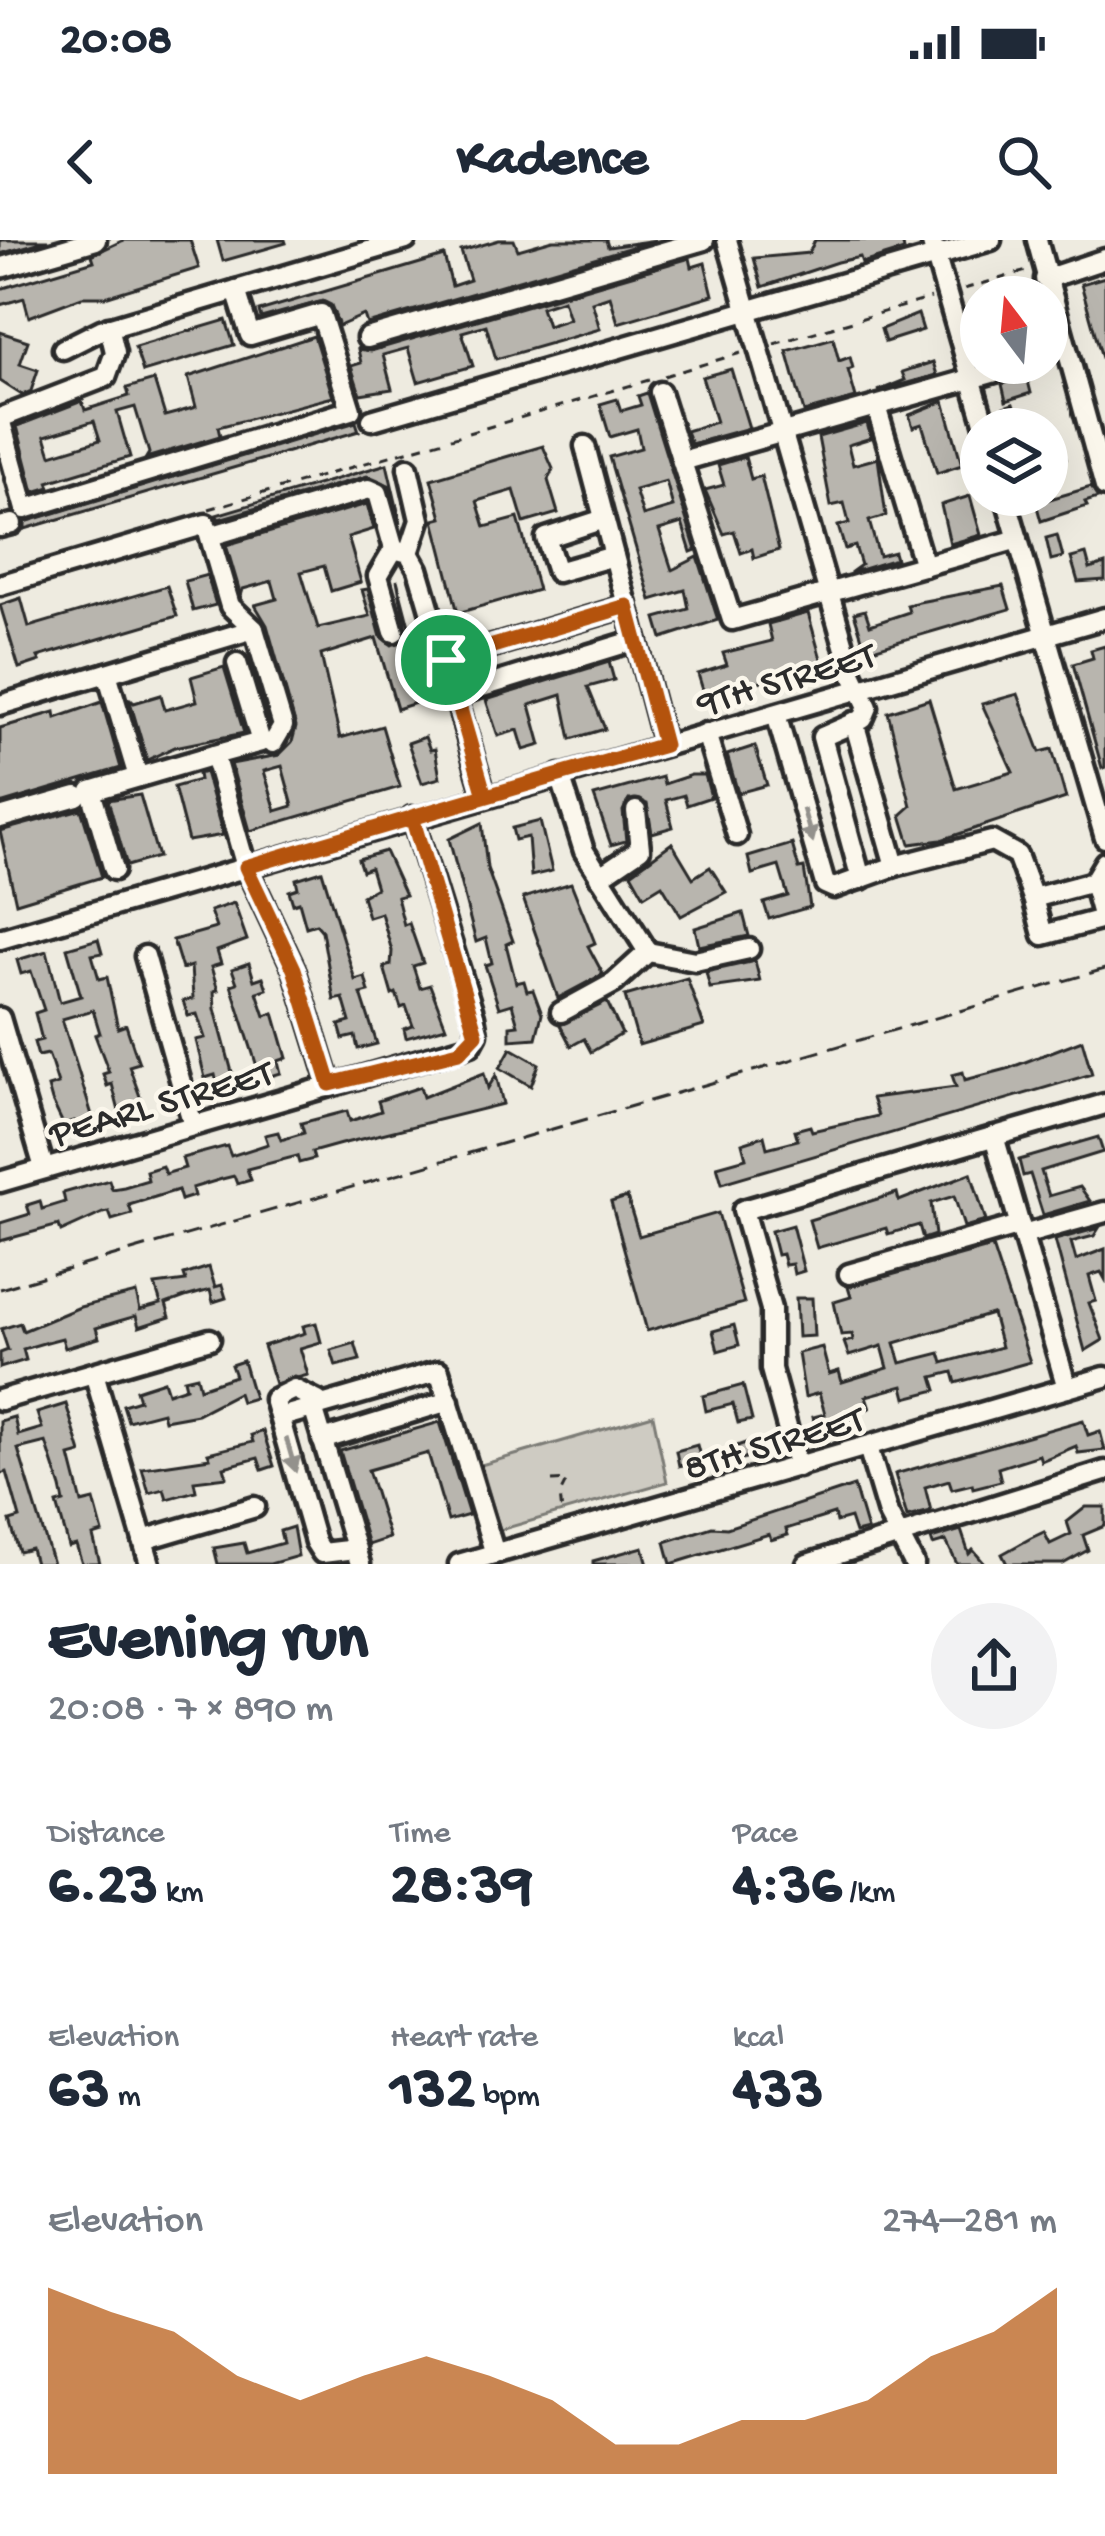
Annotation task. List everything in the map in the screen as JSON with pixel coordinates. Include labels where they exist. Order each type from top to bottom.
[{"type":"street","points":[[0,268],[96,240]]},
{"type":"street","points":[[63,349],[109,328],[406,240]]},
{"type":"street","points":[[367,338],[704,240]]},
{"type":"street","points":[[728,240],[830,596],[868,707],[854,722],[828,730],[822,746],[861,879]]},
{"type":"street","points":[[372,420],[748,311],[934,248],[991,240]]},
{"type":"street","points":[[1036,240],[1041,276]]},
{"type":"street","points":[[934,248],[960,338]]},
{"type":"street","points":[[1040,273],[1105,260]]},
{"type":"street","points":[[109,328],[115,352],[106,377],[0,418],[25,509],[351,410],[321,314],[250,335],[236,290]]},
{"type":"street","points":[[682,461],[960,383]]},
{"type":"street","points":[[1067,384],[1105,487]]},
{"type":"street","points":[[660,392],[732,620],[830,596],[1018,539]]},
{"type":"street","points":[[876,406],[924,566]]},
{"type":"street","points":[[585,446],[664,745]]},
{"type":"street","points":[[394,632],[378,576],[420,520],[408,468]]},
{"type":"street","points":[[210,536],[369,489],[378,493],[446,660],[485,796]]},
{"type":"street","points":[[1011,516],[1105,838]]},
{"type":"street","points":[[604,519],[546,538],[557,572],[614,556]]},
{"type":"street","points":[[0,585],[206,524],[230,606],[254,629],[284,726],[273,743]]},
{"type":"street","points":[[446,660],[627,606]]},
{"type":"street","name":"9TH STREET","points":[[0,938],[1105,618]]},
{"type":"street","points":[[0,705],[254,629]]},
{"type":"street","points":[[456,695],[636,640]]},
{"type":"street","points":[[114,870],[91,791],[260,742],[237,663]]},
{"type":"street","points":[[107,673],[138,777]]},
{"type":"street","points":[[776,714],[825,884],[834,887],[992,842],[1017,855],[1043,935],[1103,919],[1093,882]]},
{"type":"street","points":[[854,722],[895,866]]},
{"type":"street","points":[[706,733],[737,835]]},
{"type":"street","points":[[214,755],[246,867],[294,969],[330,1084]]},
{"type":"street","points":[[560,775],[584,851],[648,952],[695,961],[749,949]]},
{"type":"street","points":[[0,818],[77,796]]},
{"type":"street","points":[[598,877],[640,849],[636,811]]},
{"type":"street","name":"PEARL STREET","points":[[0,1181],[330,1084],[459,1052],[475,1040],[474,1016],[412,817]]},
{"type":"street","points":[[1033,898],[1093,882],[1105,862]]},
{"type":"street","points":[[561,1012],[614,983],[648,952]]},
{"type":"street","points":[[145,956],[193,1125]]},
{"type":"street","points":[[0,1018],[44,1168]]},
{"type":"street","points":[[798,1467],[771,1369],[768,1296],[743,1210],[1105,1104]]},
{"type":"street","points":[[994,1136],[1067,1388]]},
{"type":"street","points":[[849,1274],[1105,1212]]},
{"type":"street","points":[[0,1400],[209,1339]]},
{"type":"street","points":[[314,1408],[358,1556],[322,1553],[281,1418],[314,1408],[439,1371],[495,1554]]},
{"type":"street","points":[[94,1373],[149,1564]]},
{"type":"street","name":"8TH STREET","points":[[459,1564],[1105,1377]]},
{"type":"street","points":[[322,1440],[448,1400]]},
{"type":"street","points":[[868,1447],[896,1532],[914,1564]]},
{"type":"street","points":[[807,1564],[896,1532],[1105,1472]]},
{"type":"street","points":[[142,1540],[255,1507]]},
{"type":"path","points":[[957,291],[1040,273]]},
{"type":"path","points":[[767,346],[937,296]]},
{"type":"path","points":[[208,509],[746,352]]},
{"type":"path","points":[[552,1481],[567,1480],[560,1494],[562,1513]]},
{"type":"shaded area","points":[[653,1415],[667,1482],[500,1530],[481,1465]]},
{"type":"building","points":[[0,240],[48,240],[0,254]]},
{"type":"building","points":[[124,240],[190,240],[199,268],[105,297],[82,297],[29,317],[24,298],[0,305],[0,289],[94,261],[92,255]]},
{"type":"building","points":[[217,240],[285,240],[286,243],[223,261]]},
{"type":"building","points":[[514,240],[518,250],[553,240],[606,240],[608,247],[656,240],[367,324],[364,315],[339,326],[331,305],[323,301],[261,318],[259,311],[444,256],[452,286],[470,280],[461,251]]},
{"type":"building","points":[[815,240],[902,240],[904,250],[862,263],[860,257],[837,262],[762,287],[754,258],[809,253]]},
{"type":"building","points":[[690,258],[692,267],[705,263],[713,295],[618,323],[610,296],[592,302],[600,329],[496,359],[486,325],[462,332],[473,366],[418,382],[408,348],[383,355],[392,389],[360,394],[351,366],[361,363],[358,349],[371,351]],"holes":[[[563,300],[569,319],[547,326],[541,307]]]},
{"type":"building","points":[[1105,277],[1105,358],[1102,358],[1081,284]]},
{"type":"building","points":[[918,314],[923,330],[885,342],[881,329]]},
{"type":"building","points":[[226,320],[234,345],[143,372],[135,347]]},
{"type":"building","points":[[0,332],[28,341],[20,364],[38,370],[31,391],[22,395],[0,381]]},
{"type":"building","points":[[314,336],[333,397],[218,427],[220,436],[146,458],[149,453],[135,407],[117,412],[130,457],[48,482],[50,487],[34,492],[17,426],[82,401],[85,410],[129,396],[127,388],[154,380],[165,416],[176,413],[196,407],[188,377]],"holes":[[[94,421],[100,440],[51,455],[45,436]]]},
{"type":"building","points":[[833,338],[839,361],[850,357],[853,368],[848,370],[856,398],[804,412],[787,351]]},
{"type":"building","points":[[933,362],[937,375],[878,391],[905,380],[902,372]]},
{"type":"building","points":[[731,369],[749,428],[691,444],[686,431],[716,422],[702,377]]},
{"type":"building","points":[[1002,384],[1029,384],[1031,393],[1006,401]]},
{"type":"building","points":[[647,393],[696,550],[691,552],[682,523],[659,530],[672,570],[698,557],[718,620],[662,638],[656,618],[689,609],[685,590],[651,600],[609,457],[641,448],[637,429],[610,437],[600,404],[617,399],[621,411],[641,405],[638,396]],"holes":[[[666,481],[673,507],[643,516],[635,490]]]},
{"type":"building","points":[[944,401],[960,466],[937,473],[922,424],[913,427],[909,415]]},
{"type":"building","points":[[356,422],[359,431],[25,529],[25,522]]},
{"type":"building","points":[[867,423],[871,438],[848,445],[853,465],[878,458],[886,516],[869,521],[879,556],[894,552],[896,559],[850,573],[861,565],[855,546],[845,549],[838,526],[849,523],[844,503],[831,506],[818,437]]},
{"type":"building","points":[[543,446],[553,469],[548,480],[558,513],[524,523],[514,490],[477,501],[485,527],[518,518],[538,590],[458,613],[434,520],[442,518],[431,479]]},
{"type":"building","points":[[745,457],[751,479],[761,476],[779,550],[754,558],[752,549],[741,553],[734,531],[724,534],[705,490],[724,485],[718,465]]},
{"type":"building","points":[[387,464],[401,524],[389,485],[367,476],[219,519],[216,515]]},
{"type":"building","points":[[1091,487],[1098,498],[1068,512],[1068,494]]},
{"type":"building","points":[[960,499],[960,516],[976,516],[981,535],[950,544],[941,505]]},
{"type":"building","points":[[367,504],[374,529],[348,537],[361,582],[331,591],[324,566],[301,572],[318,628],[370,616],[362,590],[368,589],[381,637],[392,645],[407,634],[397,580],[428,699],[397,709],[376,638],[321,655],[340,738],[382,726],[400,787],[250,831],[231,764],[279,755],[292,742],[296,727],[267,625],[255,605],[277,599],[272,581],[243,589],[241,596],[226,545]],"holes":[[[282,766],[293,806],[276,811],[264,771]]]},
{"type":"building","points":[[1057,535],[1063,557],[1051,560],[1046,538]]},
{"type":"building","points":[[1086,554],[1090,569],[1105,564],[1105,580],[1078,582],[1071,558]]},
{"type":"building","points":[[207,575],[216,605],[193,611],[185,581]]},
{"type":"building","points":[[167,586],[177,616],[38,657],[40,661],[19,668],[0,605],[21,598],[29,627]]},
{"type":"building","points":[[1003,586],[1010,609],[866,651],[854,613],[865,610],[870,625],[909,612],[907,605]]},
{"type":"building","points":[[808,613],[823,666],[782,674],[706,700],[698,674],[727,665],[723,653],[772,641],[768,624]]},
{"type":"building","points":[[1105,646],[1102,768],[1073,664],[1093,658],[1091,650]]},
{"type":"building","points":[[609,662],[614,680],[588,687],[605,729],[571,739],[562,695],[530,705],[541,745],[524,750],[518,730],[498,736],[486,700]]},
{"type":"building","points":[[224,667],[244,733],[175,747],[147,760],[129,698],[134,703],[161,695],[165,710],[197,701],[191,677]]},
{"type":"building","points":[[1018,694],[1040,752],[1052,749],[1066,798],[941,840],[910,844],[901,815],[911,806],[888,712],[929,699],[956,789],[1013,772],[982,704]]},
{"type":"building","points":[[102,702],[121,768],[0,804],[0,728],[55,712],[56,718]]},
{"type":"building","points":[[425,737],[430,750],[435,749],[440,778],[422,783],[408,743]]},
{"type":"building","points":[[755,746],[767,785],[738,793],[727,755]]},
{"type":"building","points":[[205,772],[223,835],[188,841],[174,787],[199,780],[198,774]]},
{"type":"building","points":[[705,775],[711,797],[687,805],[684,795],[666,800],[673,827],[652,833],[647,804],[629,800],[623,811],[626,841],[611,845],[594,796],[662,777],[664,784]]},
{"type":"building","points":[[140,795],[158,857],[127,866],[108,800]]},
{"type":"building","points":[[81,809],[102,877],[16,903],[0,831]]},
{"type":"building","points":[[540,821],[552,871],[531,876],[528,837],[515,840],[512,828]]},
{"type":"building","points":[[482,823],[487,868],[513,941],[506,944],[516,983],[524,981],[527,991],[533,990],[542,1014],[536,1038],[510,1040],[510,1026],[518,1025],[512,1004],[499,1008],[485,965],[492,963],[486,938],[476,942],[449,839]]},
{"type":"building","points":[[672,843],[693,878],[710,867],[726,892],[681,916],[662,885],[644,896],[631,873]]},
{"type":"building","points":[[792,844],[799,869],[804,868],[810,907],[769,919],[764,903],[788,896],[779,866],[752,874],[748,857]]},
{"type":"building","points":[[385,851],[405,895],[397,897],[404,925],[409,923],[423,963],[413,966],[420,988],[430,985],[446,1027],[406,1038],[404,1029],[413,1026],[406,1006],[401,1008],[396,993],[392,995],[384,967],[391,965],[392,951],[381,913],[368,917],[362,896],[376,888],[370,868],[362,871],[358,859]]},
{"type":"building","points":[[322,871],[355,980],[365,977],[369,992],[361,994],[377,1044],[358,1049],[355,1036],[343,1039],[339,1025],[350,1022],[343,998],[334,1000],[322,931],[316,924],[306,927],[299,902],[293,904],[289,891],[298,888],[296,879]]},
{"type":"building","points":[[571,883],[595,943],[588,946],[603,974],[558,998],[523,898]]},
{"type":"building","points":[[234,903],[247,940],[217,951],[221,964],[211,967],[218,990],[214,991],[215,1009],[236,1087],[219,1091],[215,1075],[205,1078],[196,1040],[205,1038],[197,1014],[188,1016],[183,1001],[193,999],[191,966],[182,969],[173,940],[216,928],[210,911]]},
{"type":"building","points":[[743,913],[749,936],[699,946],[695,928]]},
{"type":"building","points":[[98,939],[102,953],[92,955],[99,979],[107,977],[118,1028],[126,1025],[139,1063],[129,1066],[146,1113],[121,1119],[112,1084],[107,1086],[103,1074],[109,1072],[95,1035],[100,1033],[93,1010],[62,1019],[96,1128],[77,1134],[74,1121],[63,1124],[52,1101],[48,1087],[58,1084],[48,1054],[38,1056],[34,1042],[42,1040],[35,1013],[44,1010],[31,971],[21,974],[17,960],[47,951],[60,1002],[81,996],[67,948]]},
{"type":"building","points":[[755,961],[760,981],[710,988],[706,972]]},
{"type":"building","points":[[249,963],[254,980],[263,977],[267,989],[257,992],[265,1016],[274,1013],[287,1058],[278,1061],[281,1073],[261,1079],[231,985],[237,983],[232,969]]},
{"type":"building","points":[[687,978],[704,1026],[639,1045],[625,996]]},
{"type":"building","points":[[607,1002],[622,1034],[591,1052],[584,1039],[571,1046],[560,1025]]},
{"type":"building","points":[[1082,1040],[1092,1074],[722,1183],[717,1166],[746,1158],[742,1143],[764,1136],[767,1148],[798,1140],[795,1130],[810,1126],[812,1131],[878,1116],[872,1098],[956,1087],[952,1075],[963,1072],[965,1080],[1007,1069]]},
{"type":"building","points":[[511,1048],[539,1064],[531,1086],[500,1068]]},
{"type":"building","points":[[484,1073],[488,1088],[496,1075],[503,1104],[312,1152],[314,1159],[299,1163],[297,1156],[247,1169],[251,1180],[237,1184],[234,1176],[222,1179],[192,1188],[194,1196],[181,1200],[178,1190],[129,1205],[132,1214],[112,1220],[109,1212],[103,1213],[61,1232],[59,1225],[0,1241],[0,1223],[30,1214],[27,1205],[40,1201],[42,1209],[65,1202],[63,1193],[109,1180],[112,1189],[124,1187],[148,1180],[146,1171],[162,1166],[165,1174],[185,1168],[182,1158],[227,1146],[231,1156],[268,1144],[265,1135],[278,1132],[281,1140],[304,1133],[301,1123],[347,1111],[350,1121],[381,1111],[378,1101],[420,1087],[423,1097]]},
{"type":"building","points":[[1098,1137],[1103,1152],[1041,1171],[1049,1196],[1080,1187],[1090,1201],[1043,1215],[1030,1174],[1023,1176],[1019,1160]]},
{"type":"building","points":[[971,1173],[986,1221],[964,1227],[954,1196],[931,1203],[935,1235],[923,1239],[919,1225],[888,1234],[886,1228],[817,1248],[809,1220],[897,1193],[899,1201]]},
{"type":"building","points":[[627,1197],[639,1236],[718,1213],[744,1303],[647,1331],[611,1202]]},
{"type":"building","points":[[792,1225],[804,1271],[794,1274],[792,1264],[785,1265],[782,1254],[777,1255],[771,1231]]},
{"type":"building","points":[[1099,1228],[1094,1236],[1071,1242],[1076,1260],[1105,1249],[1105,1279],[1101,1272],[1089,1276],[1096,1301],[1089,1303],[1103,1340],[1085,1351],[1055,1240]]},
{"type":"building","points":[[992,1247],[1030,1362],[956,1383],[953,1372],[933,1377],[937,1390],[906,1398],[903,1386],[866,1396],[870,1408],[850,1415],[852,1424],[817,1434],[813,1417],[825,1414],[819,1393],[805,1397],[798,1353],[822,1347],[829,1374],[839,1371],[842,1382],[888,1368],[882,1346],[849,1356],[844,1342],[853,1340],[852,1334],[841,1335],[834,1302],[851,1297],[848,1287]],"holes":[[[992,1314],[1001,1347],[943,1363],[940,1353],[901,1363],[895,1343]]]},
{"type":"building","points":[[209,1267],[215,1287],[222,1285],[226,1298],[213,1302],[210,1290],[185,1297],[166,1304],[170,1317],[139,1327],[136,1316],[96,1328],[99,1338],[65,1348],[62,1338],[23,1349],[26,1360],[0,1368],[0,1353],[8,1350],[1,1329],[20,1323],[23,1331],[80,1307],[136,1293],[140,1310],[161,1304],[155,1285],[186,1281],[184,1275]]},
{"type":"building","points":[[796,1298],[812,1298],[814,1336],[798,1337]]},
{"type":"building","points":[[316,1323],[321,1342],[300,1348],[308,1375],[275,1384],[263,1346],[305,1333],[303,1326]]},
{"type":"building","points":[[734,1325],[739,1345],[718,1351],[713,1331]]},
{"type":"building","points":[[355,1343],[360,1360],[336,1366],[331,1350]]},
{"type":"building","points":[[243,1361],[254,1398],[241,1402],[238,1393],[197,1414],[164,1420],[162,1412],[128,1421],[123,1405],[139,1400],[136,1390],[164,1381],[168,1393],[186,1387],[184,1379],[197,1376],[200,1388],[235,1376],[231,1365]]},
{"type":"building","points":[[743,1385],[752,1420],[738,1423],[733,1404],[706,1411],[703,1396]]},
{"type":"building","points":[[66,1404],[81,1453],[70,1456],[82,1503],[94,1500],[103,1533],[93,1536],[100,1564],[82,1564],[76,1545],[69,1547],[57,1504],[64,1502],[61,1488],[46,1442],[18,1449],[53,1564],[35,1564],[31,1549],[19,1552],[10,1521],[20,1518],[7,1472],[0,1474],[0,1421],[14,1417],[18,1435],[42,1428],[37,1413]]},
{"type":"building","points":[[1083,1420],[1088,1435],[1100,1431],[1105,1450],[1078,1453],[1076,1446],[1041,1461],[1039,1455],[998,1468],[1001,1481],[973,1488],[972,1484],[952,1489],[949,1480],[925,1487],[931,1511],[907,1517],[895,1474]]},
{"type":"building","points":[[440,1422],[469,1515],[448,1521],[428,1453],[368,1470],[389,1538],[368,1545],[340,1451]]},
{"type":"building","points":[[263,1431],[274,1466],[262,1470],[258,1458],[224,1467],[227,1477],[194,1481],[196,1491],[167,1499],[164,1489],[149,1493],[142,1468],[210,1458],[208,1453],[253,1442],[251,1435]]},
{"type":"building","points":[[757,1439],[762,1452],[742,1459],[737,1446]]},
{"type":"building","points":[[697,1445],[701,1460],[679,1466],[676,1451]]},
{"type":"building","points":[[854,1486],[867,1530],[855,1533],[850,1518],[836,1522],[834,1514],[786,1529],[788,1535],[771,1540],[769,1534],[671,1564],[665,1542],[712,1527],[727,1528]]},
{"type":"building","points":[[1086,1507],[1105,1507],[1105,1526],[1083,1535],[1088,1550],[1063,1564],[1007,1564],[1002,1554],[1031,1538],[1044,1532],[1050,1544],[1071,1534],[1067,1522]]},
{"type":"building","points":[[293,1527],[298,1556],[270,1564],[218,1564],[214,1548],[244,1543],[247,1553],[283,1543],[280,1531]]},
{"type":"building","points":[[961,1530],[969,1554],[973,1550],[985,1564],[957,1564],[946,1541],[933,1545],[931,1539]]},
{"type":"building","points":[[643,1547],[648,1564],[593,1564],[593,1561]]},
{"type":"railway","points":[[0,1289],[1105,969]]},
{"type":"route","points":[[446,660],[485,796],[412,817],[477,1026],[475,1040],[459,1052],[330,1084],[294,969],[246,867],[412,817],[664,745],[627,606],[446,660]]}]
